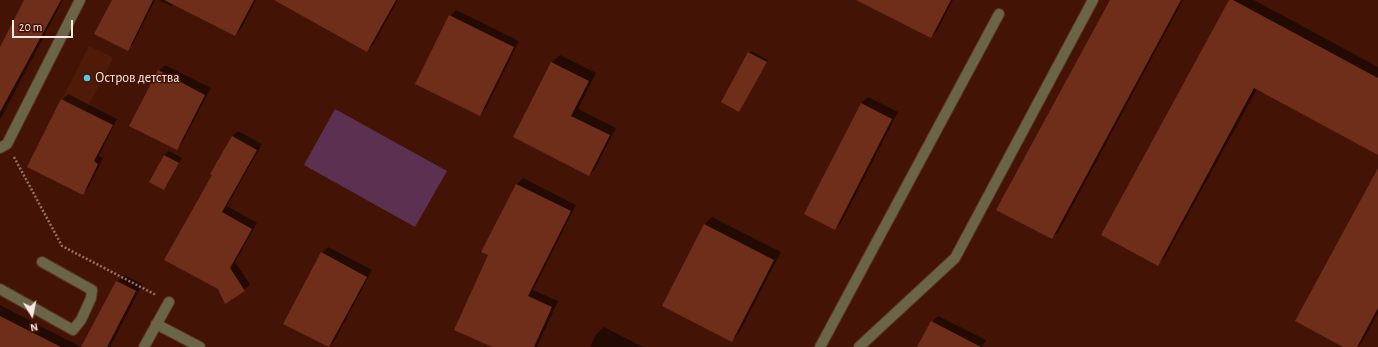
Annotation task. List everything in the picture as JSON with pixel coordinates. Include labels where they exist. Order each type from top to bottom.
[{"type":"lane","points":[[4,146],[80,0]]},
{"type":"lane","points":[[859,347],[955,258],[1093,0]]},
{"type":"lane","points":[[820,347],[999,14]]},
{"type":"lane","points":[[0,289],[73,330],[81,320],[91,298],[92,290],[42,262]]},
{"type":"lane","points":[[144,347],[169,302]]},
{"type":"lane","points":[[156,324],[200,347]]},
{"type":"path","points":[[4,146],[62,246],[169,302]]},
{"type":"shaded area","name":"Остров детства","points":[[89,46],[113,58],[86,111],[62,99]]},
{"type":"shaded area","points":[[335,109],[447,171],[415,227],[304,165]]},
{"type":"building","points":[[24,0],[61,0],[0,112],[0,47]]},
{"type":"building","points":[[112,0],[153,0],[128,51],[94,34]]},
{"type":"building","points":[[164,0],[254,0],[235,36]]},
{"type":"building","points":[[274,0],[396,0],[367,52]]},
{"type":"building","points":[[856,0],[951,0],[931,38]]},
{"type":"building","points":[[1110,0],[1181,0],[1052,239],[996,210]]},
{"type":"building","points":[[1229,0],[1233,0],[1378,78],[1378,155],[1254,88],[1158,266],[1101,235]]},
{"type":"building","points":[[449,15],[514,47],[480,116],[415,84]]},
{"type":"building","points":[[748,52],[767,62],[739,112],[721,102]]},
{"type":"building","points":[[551,62],[589,81],[571,116],[610,135],[589,176],[513,137]]},
{"type":"building","points":[[158,70],[205,95],[177,150],[129,126]]},
{"type":"building","points":[[61,99],[113,125],[94,161],[98,164],[83,195],[27,167]]},
{"type":"building","points":[[861,103],[892,119],[835,230],[804,214]]},
{"type":"building","points":[[232,136],[257,150],[222,212],[252,229],[230,268],[245,291],[225,304],[218,289],[164,260],[212,175],[210,174]]},
{"type":"building","points":[[164,155],[179,163],[164,190],[149,182]]},
{"type":"building","points":[[1378,168],[1378,308],[1357,347],[1343,347],[1295,321]]},
{"type":"building","points":[[516,184],[571,211],[528,296],[552,307],[534,347],[492,347],[454,330],[488,255],[481,252]]},
{"type":"building","points":[[704,224],[774,260],[732,342],[662,306]]},
{"type":"building","points":[[321,252],[367,277],[329,347],[283,324]]},
{"type":"building","points":[[116,281],[136,291],[107,347],[81,347]]},
{"type":"building","points":[[0,316],[61,347],[0,347]]},
{"type":"building","points":[[931,321],[981,347],[917,347]]},
{"type":"place","name":"Остров детства","points":[[87,78]]}]
